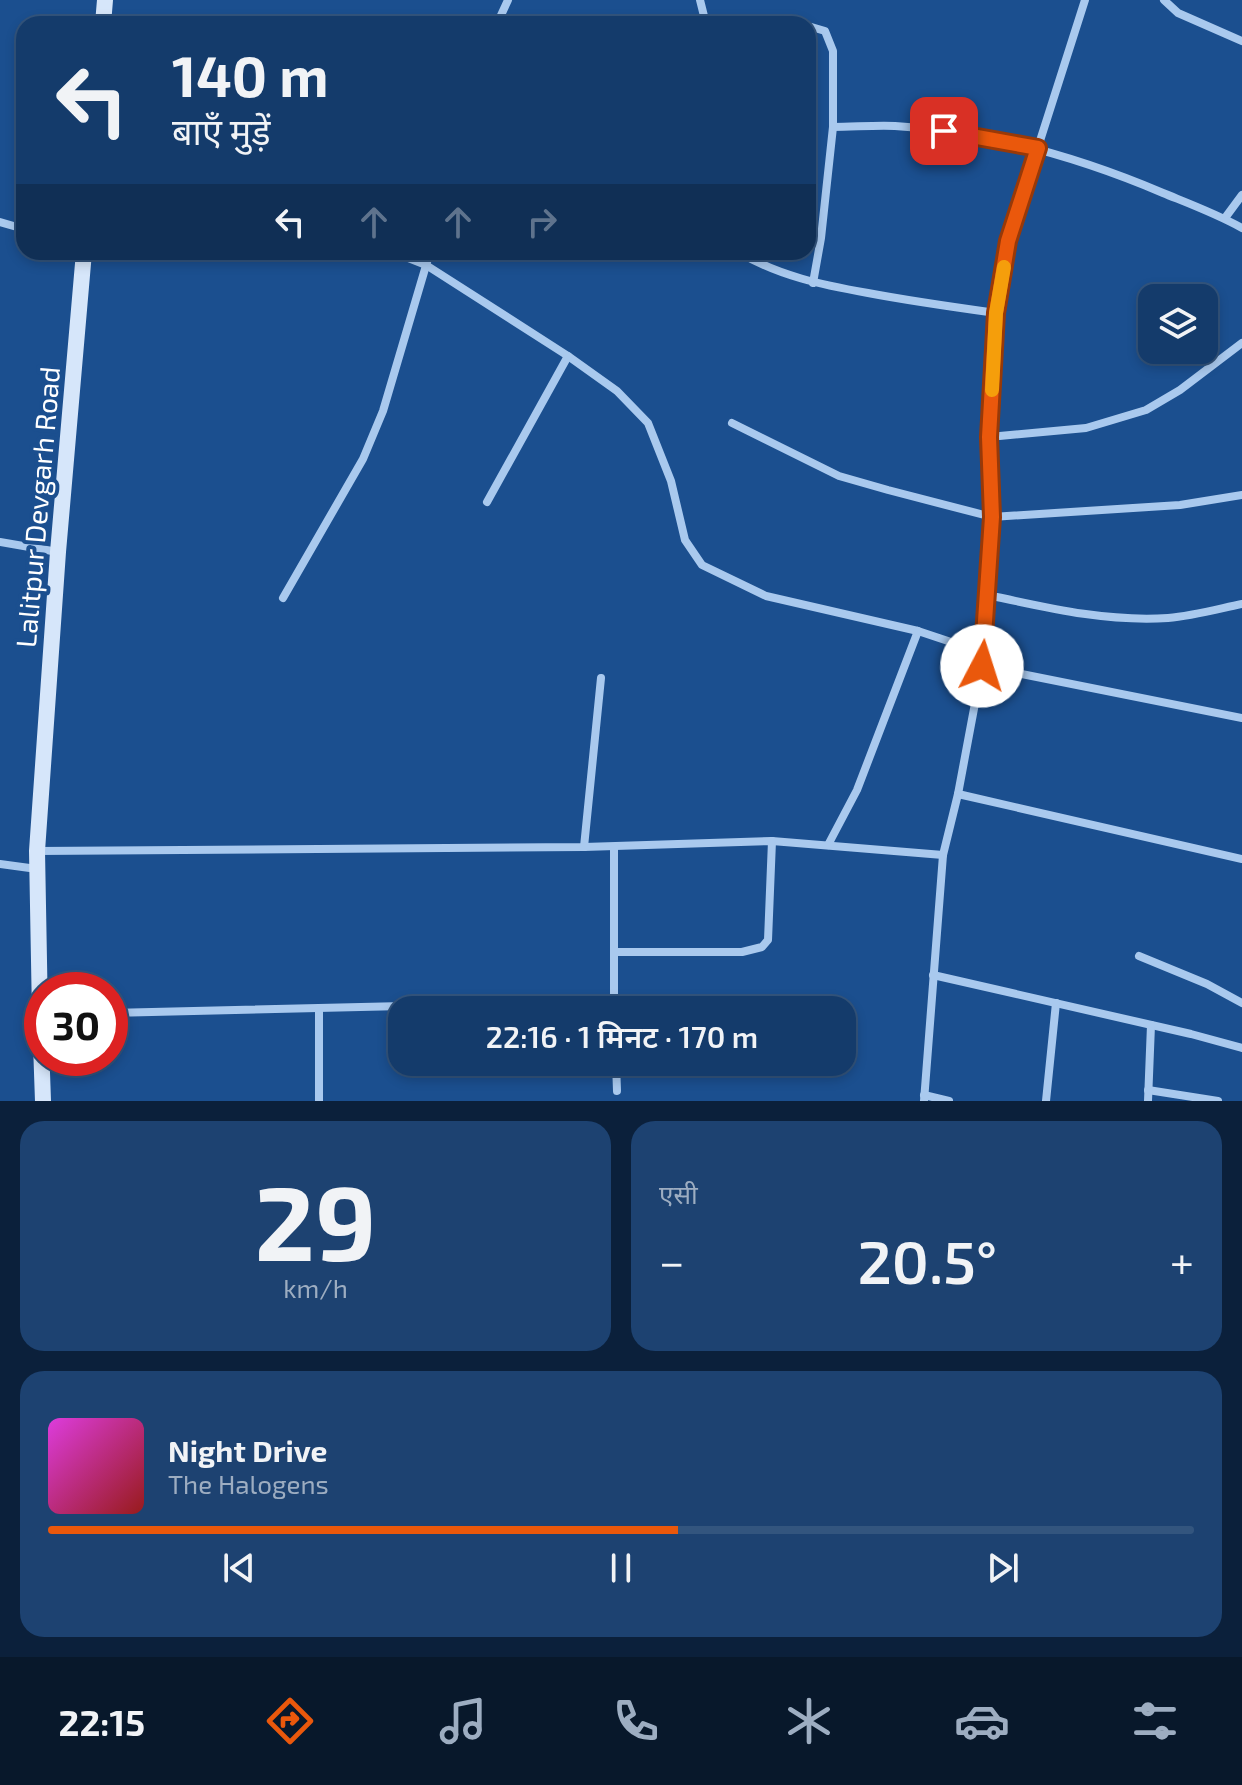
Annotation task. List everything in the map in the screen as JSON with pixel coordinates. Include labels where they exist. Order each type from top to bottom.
[{"type":"main road","name":"Lalitpur Devgarh Road","points":[[40,972],[37,851],[58,552],[83,260]]},
{"type":"main road","name":"Lalitpur Devgarh Road","points":[[42,1076],[43,1101]]},
{"type":"street","points":[[949,1101],[924,1098],[943,855],[982,666],[992,517],[989,437],[996,313],[1008,241],[1085,0]]},
{"type":"street","points":[[1164,0],[1178,13],[1242,41]]},
{"type":"street","points":[[813,283],[833,127],[833,51],[825,31],[816,29]]},
{"type":"street","points":[[833,127],[894,126],[944,131],[1038,148],[1123,176],[1242,228]]},
{"type":"street","points":[[1225,218],[1242,195]]},
{"type":"street","points":[[413,260],[426,265],[568,356],[617,391],[648,423],[671,481],[685,540],[702,565],[766,596],[918,631],[954,643],[982,666],[1242,718]]},
{"type":"street","points":[[283,598],[363,459],[383,411],[428,260]]},
{"type":"street","points":[[752,260],[813,283],[996,313]]},
{"type":"street","points":[[989,437],[1086,428],[1146,410],[1180,390],[1242,343]]},
{"type":"street","points":[[487,502],[568,356]]},
{"type":"street","points":[[732,423],[839,476],[992,517],[1180,505],[1242,495]]},
{"type":"street","points":[[0,542],[58,552]]},
{"type":"street","points":[[988,595],[1110,618],[1170,618],[1242,604]]},
{"type":"street","points":[[828,845],[857,790],[918,631]]},
{"type":"street","points":[[584,847],[601,678]]},
{"type":"street","points":[[958,794],[1242,859]]},
{"type":"street","points":[[37,851],[614,847],[772,841],[943,855]]},
{"type":"street","points":[[614,952],[742,952],[762,947],[768,940],[772,841]]},
{"type":"street","points":[[614,847],[614,996]]},
{"type":"street","points":[[0,864],[37,869]]},
{"type":"street","points":[[1139,956],[1207,984],[1242,1003]]},
{"type":"street","points":[[933,975],[1242,1048]]},
{"type":"street","points":[[1046,1101],[1056,1003]]},
{"type":"street","points":[[128,1013],[388,1008]]},
{"type":"street","points":[[319,1009],[319,1101]]},
{"type":"street","points":[[1148,1101],[1151,1025]]},
{"type":"street","points":[[616,1076],[617,1091]]},
{"type":"street","points":[[1148,1090],[1218,1101]]},
{"type":"slow traffic","points":[[992,390],[996,313],[1004,267]]},
{"type":"route","points":[[944,131],[1038,148],[1008,241],[996,313],[989,437],[992,517],[982,666]]}]
